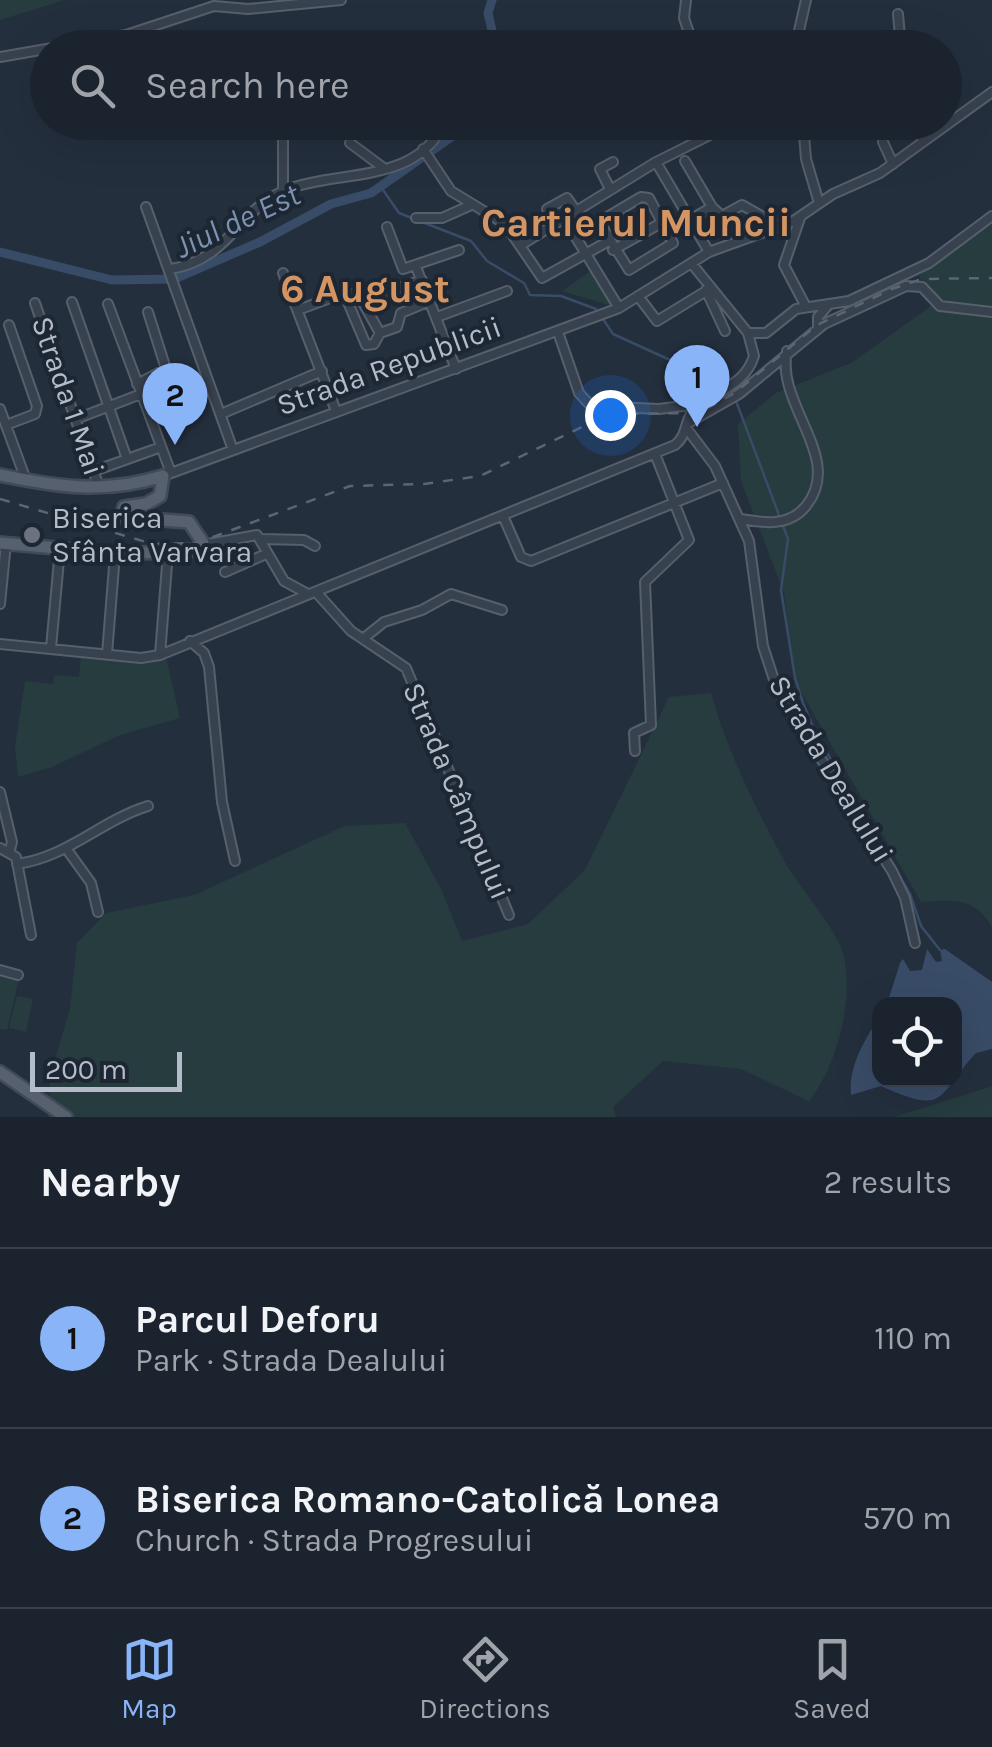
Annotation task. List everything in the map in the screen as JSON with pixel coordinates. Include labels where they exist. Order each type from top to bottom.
[{"type":"main road","name":"Strada Republicii","points":[[0,475],[100,490],[167,475]]},
{"type":"main road","points":[[3,543],[115,554],[200,550],[195,525],[189,522],[122,517],[124,507],[146,504],[160,496],[167,475]]},
{"type":"main road","points":[[0,1072],[66,1117]]},
{"type":"street","points":[[142,30],[215,3],[248,9],[341,0]]},
{"type":"street","points":[[686,0],[684,18],[688,30]]},
{"type":"street","points":[[799,30],[806,0]]},
{"type":"street","points":[[898,14],[900,30]]},
{"type":"street","points":[[0,57],[30,52]]},
{"type":"street","name":"Strada Republicii","points":[[962,114],[992,92]]},
{"type":"street","points":[[283,191],[284,140]]},
{"type":"street","points":[[171,270],[212,254],[252,212],[283,191],[316,181],[366,176],[427,154],[434,140]]},
{"type":"street","points":[[521,244],[656,162],[701,140]]},
{"type":"street","points":[[804,140],[806,160],[820,203]]},
{"type":"street","name":"Strada Republicii","points":[[167,475],[618,308],[694,266],[709,252],[800,218],[893,164],[926,140]]},
{"type":"street","points":[[882,142],[893,164]]},
{"type":"street","points":[[350,143],[385,168]]},
{"type":"street","points":[[427,154],[451,191],[505,224],[542,278],[586,254],[663,222]]},
{"type":"street","points":[[685,161],[722,216],[742,205],[779,226]]},
{"type":"street","points":[[610,189],[600,169],[614,162]]},
{"type":"street","points":[[656,162],[709,252]]},
{"type":"street","points":[[644,196],[658,212],[672,246],[632,270],[626,268],[599,224],[644,196]]},
{"type":"street","points":[[554,224],[547,208],[567,198],[576,210]]},
{"type":"street","points":[[658,212],[678,199]]},
{"type":"street","points":[[416,218],[442,218],[470,206]]},
{"type":"street","points":[[690,220],[712,206]]},
{"type":"street","points":[[146,208],[234,450]]},
{"type":"street","points":[[748,333],[766,333],[796,309],[849,301],[929,262],[992,216]]},
{"type":"street","points":[[564,218],[618,308]]},
{"type":"street","points":[[800,218],[784,266],[806,307]]},
{"type":"street","points":[[387,227],[401,268],[416,267],[460,250]]},
{"type":"street","points":[[694,266],[725,331]]},
{"type":"street","points":[[0,644],[107,654],[162,654],[680,442],[693,411],[749,370],[754,356],[748,333],[694,266]]},
{"type":"street","points":[[416,267],[456,368]]},
{"type":"street","points":[[283,273],[336,411]]},
{"type":"street","points":[[298,310],[344,294],[365,300],[422,280]]},
{"type":"street","points":[[687,426],[738,394],[818,328],[916,285],[940,306],[992,312]]},
{"type":"street","points":[[437,317],[507,291]]},
{"type":"street","points":[[638,296],[657,321],[706,291]]},
{"type":"street","points":[[344,294],[366,345],[374,344],[380,333],[397,328],[401,313],[430,301]]},
{"type":"street","points":[[365,300],[380,333]]},
{"type":"street","name":"Strada 1 Mai","points":[[35,302],[100,490]]},
{"type":"street","points":[[72,302],[126,459]]},
{"type":"street","points":[[108,304],[161,446],[167,475]]},
{"type":"street","points":[[818,328],[817,319],[829,304]]},
{"type":"street","points":[[137,384],[166,369],[148,312]]},
{"type":"street","points":[[6,425],[36,414],[38,406],[9,325]]},
{"type":"street","points":[[558,332],[580,392],[591,406],[679,408],[711,400]]},
{"type":"street","points":[[741,519],[783,522],[806,507],[819,474],[787,386],[787,352]]},
{"type":"street","points":[[220,414],[322,371]]},
{"type":"street","points":[[76,420],[141,394]]},
{"type":"street","points":[[0,408],[26,480]]},
{"type":"street","name":"Strada Dealului","points":[[687,426],[741,519],[753,556],[764,646],[777,689],[892,871],[905,898],[915,943]]},
{"type":"street","points":[[94,472],[161,446]]},
{"type":"street","points":[[635,752],[634,733],[650,725],[645,582],[689,540],[655,454]]},
{"type":"street","points":[[503,516],[521,557],[531,561],[723,483]]},
{"type":"street","points":[[202,545],[254,535],[261,539],[304,540],[315,546]]},
{"type":"street","points":[[225,572],[266,554],[261,539]]},
{"type":"street","points":[[0,604],[3,543]]},
{"type":"street","points":[[52,648],[60,549]]},
{"type":"street","points":[[162,654],[168,552]]},
{"type":"street","points":[[107,654],[115,554]]},
{"type":"street","name":"Strada Câmpului","points":[[266,554],[292,588],[316,591],[348,628],[406,668],[509,915]]},
{"type":"street","points":[[364,638],[384,622],[422,610],[450,594],[466,595],[483,608],[502,610]]},
{"type":"street","points":[[190,642],[204,653],[209,667],[222,802],[234,861]]},
{"type":"street","points":[[0,792],[12,842],[5,849],[17,864],[31,935]]},
{"type":"street","points":[[17,864],[68,851],[113,818],[148,806]]},
{"type":"street","points":[[68,851],[90,883],[98,912]]},
{"type":"street","points":[[0,970],[18,974]]},
{"type":"green space","points":[[0,0],[64,0],[0,20]]},
{"type":"green space","points":[[992,223],[992,928],[971,906],[953,901],[921,902],[795,681],[784,593],[741,481],[738,424],[776,393],[851,363],[931,306],[919,275]]},
{"type":"green space","points":[[591,271],[609,302],[609,305],[562,291]]},
{"type":"green space","points":[[81,656],[141,662],[166,657],[180,718],[120,735],[52,767],[18,777],[15,747],[25,681],[53,684],[54,675],[79,677]]},
{"type":"green space","points":[[711,693],[734,758],[763,821],[843,954],[847,991],[841,1031],[828,1070],[809,1101],[741,1069],[663,1061],[613,1107],[616,1117],[48,1117],[50,1077],[70,1008],[77,943],[106,913],[194,895],[345,826],[405,823],[441,889],[462,941],[528,924],[585,870],[669,697]]},
{"type":"green space","points":[[0,973],[19,978],[7,1030],[0,1029]]},
{"type":"green space","points":[[17,996],[33,999],[26,1032],[9,1028]]},
{"type":"green space","points":[[992,1086],[992,1117],[894,1117]]},
{"type":"water","points":[[927,949],[936,962],[942,961],[940,950],[945,949],[992,982],[992,1049],[976,1053],[962,1070],[962,997],[889,997],[903,959],[910,971],[922,970]]},
{"type":"water","points":[[872,1029],[872,1087],[878,1087],[851,1095],[855,1064]]},
{"type":"water","points":[[883,1087],[948,1087],[930,1100]]},
{"type":"waterway","name":"Jiul de Est","points":[[492,0],[488,13],[492,30]]},
{"type":"waterway","name":"Jiul de Est","points":[[0,252],[112,280],[174,279],[260,242],[331,204],[371,193],[447,140]]},
{"type":"waterway","points":[[381,187],[399,213],[471,241],[487,261],[524,283],[530,295],[561,296],[596,309]]},
{"type":"waterway","points":[[603,319],[613,334],[725,385]]},
{"type":"waterway","points":[[736,401],[788,539],[781,590],[795,678],[803,703],[816,734],[910,894],[921,926],[940,950]]},
{"type":"railway","points":[[0,499],[153,544],[197,543],[350,486],[424,484],[480,476],[609,414],[700,413],[736,392],[817,325],[892,289],[922,279],[992,278]]},
{"type":"place","name":"Parcul Deforu","points":[[697,427]]},
{"type":"place","name":"Biserica Romano-Catolică Lonea","points":[[175,445]]},
{"type":"place","name":"Biserica Sfânta Varvara","points":[[32,535]]},
{"type":"district","name":"Cartierul Muncii","points":[[636,222]]},
{"type":"district","name":"6 August","points":[[365,288]]}]
